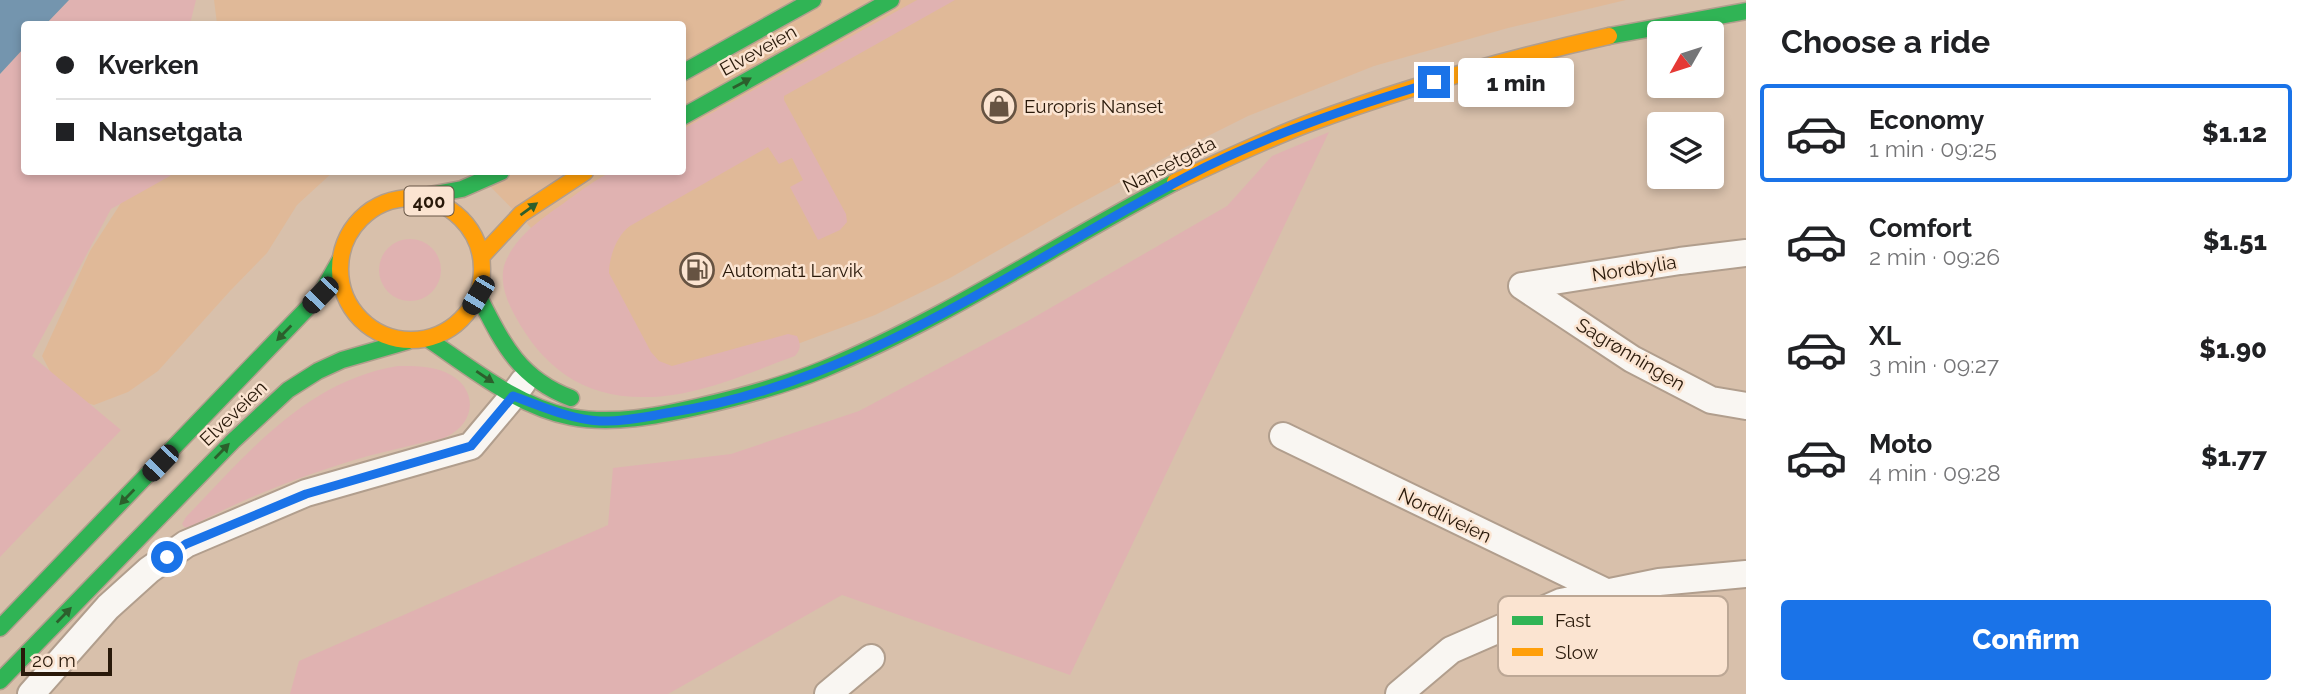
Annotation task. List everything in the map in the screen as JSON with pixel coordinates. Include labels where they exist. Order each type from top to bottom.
[{"type":"main road","name":"Elveveien","points":[[686,71],[813,0]]},
{"type":"main road","name":"Elveveien","points":[[686,115],[891,0]]},
{"type":"main road","name":"Nansetgata","points":[[428,339],[520,385],[567,416],[600,421],[635,418],[699,408],[756,394],[874,348],[959,304],[1078,235],[1189,176],[1245,149],[1312,122],[1532,53],[1746,11]]},
{"type":"main road","name":"400","points":[[340,260],[348,236],[356,224],[374,208],[398,199],[462,189],[494,175]]},
{"type":"main road","points":[[481,257],[521,214],[580,175]]},
{"type":"main road","name":"400","points":[[412,198],[436,202],[458,215],[473,234],[481,257],[483,281],[478,295]]},
{"type":"main road","name":"Elveveien","points":[[0,628],[320,295],[340,260]]},
{"type":"main road","points":[[340,260],[341,285],[351,308],[368,326],[390,338],[408,341],[428,339],[449,330],[465,316],[478,295]]},
{"type":"main road","name":"Nansetgata","points":[[478,295],[501,339],[520,385]]},
{"type":"main road","name":"Elveveien","points":[[0,681],[233,440],[288,390],[341,360],[408,341]]},
{"type":"main road","name":"Nansetgata","points":[[520,385],[560,394],[635,418]]},
{"type":"street","name":"Nordbylia","points":[[1522,286],[1746,253]]},
{"type":"street","name":"Sagrønningen","points":[[1522,286],[1632,359],[1711,400],[1746,406]]},
{"type":"street","points":[[31,694],[108,607],[149,570],[186,544],[306,494],[471,446],[520,385]]},
{"type":"street","name":"Nordliveien","points":[[1283,436],[1608,593]]},
{"type":"street","points":[[1592,596],[1659,582],[1746,574]]},
{"type":"street","points":[[1399,694],[1451,650],[1498,629]]},
{"type":"street","points":[[828,694],[871,658]]},
{"type":"shaded area","points":[[69,0],[196,0],[191,21],[49,21]]},
{"type":"shaded area","points":[[214,0],[1626,0],[1508,28],[1374,66],[1248,116],[1072,208],[950,278],[875,315],[712,376],[658,390],[538,235],[479,175],[686,175],[686,21],[217,21]]},
{"type":"shaded area","points":[[917,0],[955,0],[784,96],[846,214],[847,222],[840,230],[818,240],[790,187],[803,180],[792,158],[779,164],[768,147],[630,226],[621,235],[612,253],[609,273],[651,352],[659,361],[672,366],[788,334],[797,336],[799,342],[795,356],[703,389],[684,393],[646,397],[603,392],[567,376],[538,350],[525,333],[506,296],[503,269],[515,245],[530,229],[581,190],[606,175],[686,175],[686,127]]},
{"type":"shaded area","points":[[21,51],[21,175],[170,175],[111,209],[32,356],[121,430],[0,557],[0,74]]},
{"type":"shaded area","points":[[1329,132],[1070,675],[842,595],[668,694],[290,694],[299,661],[608,525],[613,468],[731,454],[859,411],[1026,322],[1227,206],[1272,156]]},
{"type":"shaded area","points":[[142,175],[330,175],[297,205],[267,253],[158,371],[128,392],[94,405],[74,399],[56,383],[42,356],[90,251],[128,192]]},
{"type":"shaded area","points":[[410,239],[422,241],[432,248],[439,258],[439,282],[432,292],[422,299],[410,301],[398,299],[388,292],[381,282],[379,270],[381,258],[388,248],[398,241]]},
{"type":"shaded area","points":[[398,366],[440,370],[456,378],[464,386],[470,404],[464,422],[441,439],[322,470],[254,496],[188,528],[184,527],[182,524],[186,517],[232,469],[281,423],[307,403],[365,374]]},
{"type":"water","points":[[0,0],[69,0],[49,21],[21,21],[21,51],[0,74]]},
{"type":"traffic: fast","points":[[686,71],[813,0]]},
{"type":"traffic: fast","points":[[686,115],[891,0]]},
{"type":"traffic: fast","points":[[1609,36],[1746,11]]},
{"type":"traffic: fast","points":[[413,198],[462,189],[494,175]]},
{"type":"traffic: fast","points":[[428,339],[496,385],[551,412],[603,420],[682,410],[777,386],[870,349],[958,304],[1175,182]]},
{"type":"traffic: fast","points":[[0,628],[320,295],[340,260]]},
{"type":"traffic: fast","points":[[478,295],[514,357],[537,380],[571,398]]},
{"type":"traffic: fast","points":[[0,681],[233,441],[288,390],[342,360],[408,341]]},
{"type":"traffic: slow","points":[[1175,182],[1290,131],[1381,98],[1494,64],[1609,36]]},
{"type":"traffic: slow","points":[[481,257],[521,214],[580,175]]},
{"type":"traffic: slow","points":[[411,198],[438,203],[461,219],[477,242],[482,269],[477,296],[461,319],[438,335],[411,340],[384,335],[361,319],[345,296],[340,269],[345,242],[361,219],[384,203],[411,198]]},
{"type":"place","name":"Europris Nanset","points":[[999,106]]},
{"type":"place","name":"Automat1 Larvik","points":[[697,270]]},
{"type":"route","points":[[167,557],[186,544],[306,494],[471,446],[513,396],[567,416],[600,421],[699,408],[756,394],[874,348],[959,304],[1078,235],[1245,149],[1312,122],[1434,82]]}]
